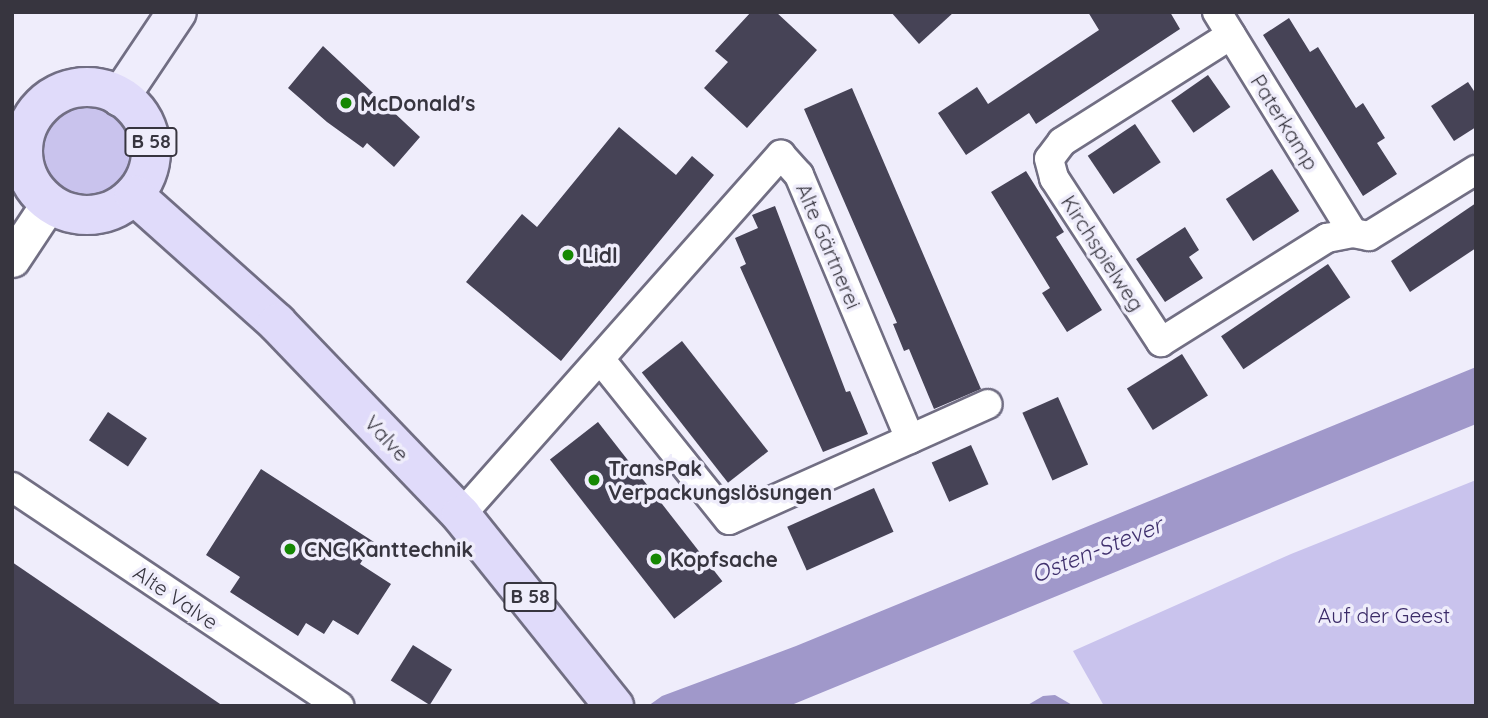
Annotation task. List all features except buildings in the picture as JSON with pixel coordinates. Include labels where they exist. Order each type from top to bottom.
[{"type":"main road","points":[[120,97],[177,12]]},
{"type":"main road","name":"B 58","points":[[49,203],[31,184],[23,160],[24,102],[75,88],[99,88],[120,97],[141,116],[150,142],[148,170],[134,195]]},
{"type":"main road","points":[[49,203],[70,214],[93,216],[116,209],[134,195]]},
{"type":"main road","name":"Valve","points":[[134,195],[277,323],[461,515],[610,701]]},
{"type":"street","name":"Kirchspielweg","points":[[1229,21],[1062,142],[1049,159],[1054,178],[1161,342],[1328,237],[1353,233]]},
{"type":"street","name":"Paterkamp","points":[[1229,21],[1353,233]]},
{"type":"street","name":"Alte Gärtnerei","points":[[461,515],[601,360],[756,178],[780,155],[799,175],[910,439]]},
{"type":"street","points":[[1353,233],[1369,236],[1476,170]]},
{"type":"street","points":[[12,259],[49,203]]},
{"type":"street","points":[[601,360],[729,520],[988,404]]},
{"type":"street","name":"Alte Valve","points":[[12,487],[340,706]]},
{"type":"green space","points":[[88,105],[105,109],[120,119],[130,134],[134,151],[130,168],[120,183],[105,193],[88,197],[71,193],[56,183],[46,168],[42,151],[46,134],[56,119],[71,109]]},
{"type":"green space","name":"Auf der Geest","points":[[1476,480],[1476,706],[1104,706],[1073,651],[1291,554]]},
{"type":"water","name":"Osten-Stever","points":[[1476,367],[1476,424],[789,706],[648,706],[662,696],[796,646]]},
{"type":"water","points":[[1055,695],[1074,706],[1026,706],[1043,696]]},
{"type":"place","name":"McDonald's","points":[[346,103]]},
{"type":"place","name":"Lidl","points":[[568,255]]},
{"type":"place","name":"TransPak Verpackungslösungen","points":[[594,480]]},
{"type":"place","name":"CNC Kanttechnik","points":[[290,549]]},
{"type":"place","name":"Kopfsache","points":[[656,559]]}]
